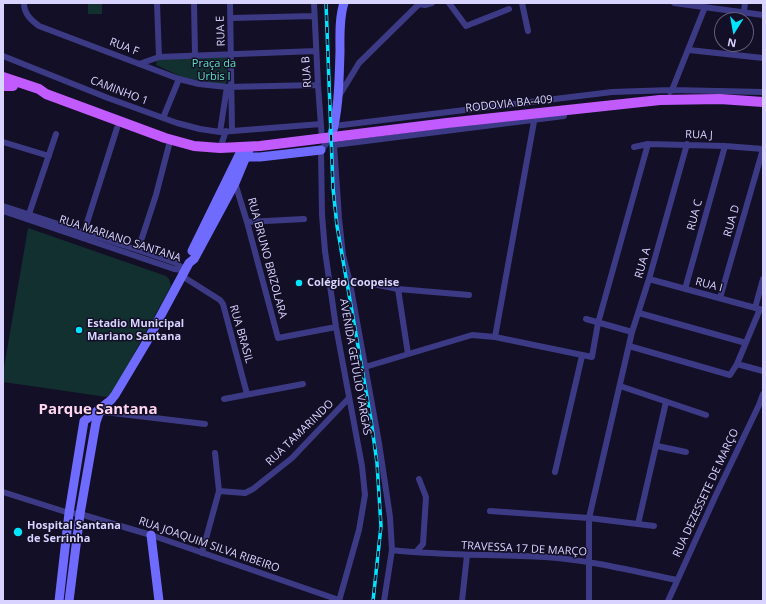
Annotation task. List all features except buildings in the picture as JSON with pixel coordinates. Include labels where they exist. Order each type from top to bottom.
[{"type":"main road","name":"RODOVIA BA-409","points":[[3,76],[8,84],[37,94],[46,94],[165,138],[194,146],[247,151],[660,100],[720,99],[763,102]]},
{"type":"street","name":"RUA F","points":[[24,3],[24,10],[39,26],[179,79],[199,84],[229,87],[318,85]]},
{"type":"street","points":[[158,3],[159,57]]},
{"type":"street","points":[[194,3],[195,55]]},
{"type":"street","name":"RUA E","points":[[220,148],[226,131],[232,55],[230,3]]},
{"type":"street","name":"RUA B","points":[[314,3],[321,124],[330,140]]},
{"type":"street","points":[[247,151],[321,150],[330,140],[339,96],[340,26],[344,3]]},
{"type":"street","points":[[339,96],[359,62],[418,4],[425,5],[432,3]]},
{"type":"street","points":[[448,3],[466,26],[508,9]]},
{"type":"street","points":[[522,3],[528,31]]},
{"type":"street","points":[[674,3],[744,12],[745,3]]},
{"type":"street","points":[[660,100],[672,90],[706,7]]},
{"type":"street","points":[[231,18],[314,16]]},
{"type":"street","points":[[689,50],[763,58]]},
{"type":"street","points":[[139,64],[159,57],[316,51]]},
{"type":"street","name":"CAMINHO 1","points":[[3,56],[163,118],[200,129],[226,131],[321,124]]},
{"type":"street","points":[[163,118],[179,79]]},
{"type":"street","points":[[226,131],[229,87]]},
{"type":"street","points":[[334,126],[612,92],[672,90],[763,92]]},
{"type":"street","points":[[495,337],[535,116],[564,116]]},
{"type":"street","points":[[84,232],[117,128]]},
{"type":"street","points":[[29,214],[56,134]]},
{"type":"street","name":"AVENIDA GETÚLIO VARGAS","points":[[330,140],[343,255],[350,283],[385,476],[390,518],[392,550],[384,601]]},
{"type":"street","points":[[3,142],[49,156]]},
{"type":"street","points":[[138,250],[156,195],[169,144]]},
{"type":"street","points":[[365,367],[472,334],[495,337],[590,358],[592,357],[598,323],[648,144]]},
{"type":"street","name":"RUA J","points":[[634,147],[648,144],[687,144],[763,149]]},
{"type":"street","name":"RUA A","points":[[589,601],[589,518],[632,332],[649,279],[687,144]]},
{"type":"street","name":"RUA C","points":[[685,289],[725,146]]},
{"type":"street","name":"RUA D","points":[[720,298],[763,149]]},
{"type":"street","name":"AVENIDA GETÚLIO VARGAS","points":[[321,150],[322,215],[325,251],[336,327],[362,466],[365,496],[359,530],[339,600]]},
{"type":"street","points":[[59,601],[69,512],[82,425],[84,421],[99,410],[115,395],[146,343],[185,270],[189,256],[235,183],[247,151]]},
{"type":"street","points":[[212,220],[247,151]]},
{"type":"street","name":"RUA BRUNO BRIZOLARA","points":[[235,183],[248,222],[278,338],[336,327]]},
{"type":"street","name":"RUA MARIANO SANTANA","points":[[3,206],[176,263],[185,270]]},
{"type":"street","name":"RUA MARIANO SANTANA","points":[[3,211],[174,269],[185,270]]},
{"type":"street","points":[[248,222],[304,219]]},
{"type":"street","name":"RUA BRASIL","points":[[185,270],[223,304],[247,394]]},
{"type":"street","name":"RUA I","points":[[649,279],[759,309]]},
{"type":"street","points":[[629,346],[730,375],[737,364],[759,309],[763,279]]},
{"type":"street","points":[[350,283],[373,284],[398,289],[469,295]]},
{"type":"street","points":[[398,289],[408,354]]},
{"type":"street","points":[[638,313],[746,343]]},
{"type":"street","points":[[586,319],[632,332]]},
{"type":"street","points":[[555,472],[582,356]]},
{"type":"street","points":[[737,364],[763,371]]},
{"type":"street","points":[[224,398],[303,384]]},
{"type":"street","points":[[620,386],[706,415]]},
{"type":"street","name":"RUA DEZESSETE DE MARÇO","points":[[668,601],[730,465],[761,404],[763,394]]},
{"type":"street","name":"RUA TAMARINDO","points":[[219,491],[245,493],[253,489],[292,458],[349,398]]},
{"type":"street","points":[[638,524],[666,402]]},
{"type":"street","points":[[99,410],[205,424]]},
{"type":"street","points":[[69,601],[80,514],[99,410]]},
{"type":"street","points":[[657,446],[686,452]]},
{"type":"street","points":[[202,553],[219,491],[215,453]]},
{"type":"street","points":[[416,552],[423,544],[426,497],[419,479]]},
{"type":"street","name":"RUA JOAQUIM SILVA RIBEIRO","points":[[3,492],[150,535],[339,600]]},
{"type":"street","points":[[490,511],[589,518],[654,526]]},
{"type":"street","points":[[150,535],[159,601]]},
{"type":"street","name":"TRAVESSA 17 DE MARÇO","points":[[392,550],[467,555],[545,557],[588,562],[677,580]]},
{"type":"street","points":[[462,601],[467,555]]},
{"type":"green space","points":[[88,3],[102,3],[102,14],[88,14]]},
{"type":"green space","name":"Praça da Urbis I","points":[[229,56],[226,86],[182,77],[156,65],[157,58]]},
{"type":"green space","name":"Estadio Municipal Mariano Santana","points":[[28,228],[166,276],[169,279],[171,286],[112,394],[107,397],[3,382],[3,373]]},
{"type":"railway","points":[[326,3],[333,188],[337,226],[371,420],[377,463],[381,526],[373,601]]},
{"type":"place","name":"Colégio Coopeise","points":[[299,283]]},
{"type":"place","name":"Estadio Municipal Mariano Santana","points":[[79,330]]},
{"type":"place","name":"Hospital Santana de Serrinha","points":[[18,532]]},
{"type":"district","name":"Parque Santana","points":[[98,410]]}]
